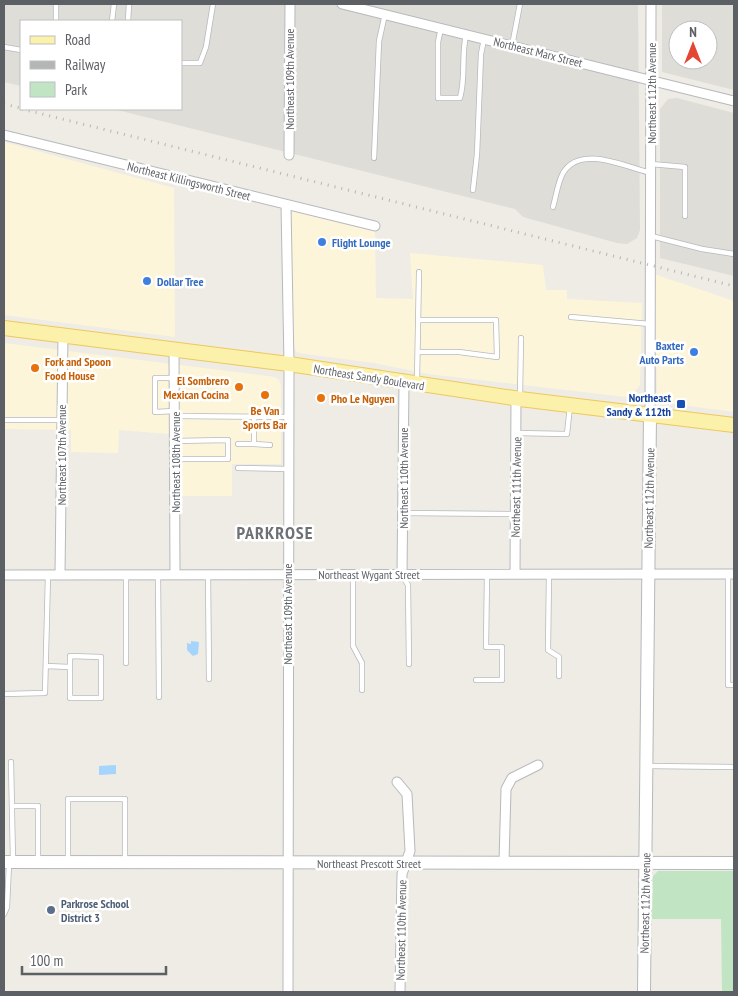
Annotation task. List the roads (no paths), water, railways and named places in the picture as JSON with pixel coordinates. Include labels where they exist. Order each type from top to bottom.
[{"type":"main road","name":"Northeast Sandy Boulevard","points":[[4,328],[289,364],[570,406],[734,425]]},
{"type":"street","name":"Northeast 109th Avenue","points":[[289,155],[290,4]]},
{"type":"street","name":"Northeast Marx Street","points":[[342,4],[358,6],[734,101]]},
{"type":"street","name":"Northeast 112th Avenue","points":[[644,992],[650,415],[651,4]]},
{"type":"street","name":"Northeast Killingsworth Street","points":[[4,135],[375,226]]},
{"type":"street","name":"Northeast 109th Avenue","points":[[286,205],[289,364],[287,574],[288,992]]},
{"type":"street","name":"Northeast 107th Avenue","points":[[60,575],[63,335]]},
{"type":"street","name":"Northeast 108th Avenue","points":[[174,350],[175,575]]},
{"type":"street","name":"Northeast 110th Avenue","points":[[402,575],[402,514],[410,383]]},
{"type":"street","name":"Northeast 111th Avenue","points":[[515,574],[518,399]]},
{"type":"street","name":"Northeast Wygant Street","points":[[4,575],[731,574]]},
{"type":"street","points":[[504,862],[506,789],[512,778],[538,765]]},
{"type":"street","name":"Northeast 110th Avenue","points":[[397,782],[407,794],[410,851],[402,874],[400,992]]},
{"type":"street","name":"Northeast Prescott Street","points":[[9,862],[734,863]]},
{"type":"lane","points":[[56,4],[56,20]]},
{"type":"lane","points":[[112,20],[114,4]]},
{"type":"lane","points":[[128,20],[130,4]]},
{"type":"lane","points":[[182,63],[200,63],[206,47],[213,4]]},
{"type":"lane","points":[[512,46],[520,4]]},
{"type":"lane","points":[[374,158],[379,41],[385,14]]},
{"type":"lane","points":[[441,28],[438,42],[438,98],[460,98],[463,88],[463,46],[466,34]]},
{"type":"lane","points":[[472,190],[477,154],[481,54],[484,39]]},
{"type":"lane","points":[[4,47],[20,50]]},
{"type":"lane","points":[[553,207],[562,175],[568,166],[578,159],[599,160],[651,168],[685,167],[685,216]]},
{"type":"lane","points":[[651,236],[702,249],[734,254]]},
{"type":"lane","points":[[410,383],[419,352],[419,272]]},
{"type":"lane","points":[[571,317],[650,324]]},
{"type":"lane","points":[[419,320],[496,320],[497,357],[458,352],[419,352]]},
{"type":"lane","points":[[518,399],[521,338]]},
{"type":"lane","points":[[174,378],[155,378],[155,412],[288,417]]},
{"type":"lane","points":[[516,433],[567,434],[570,406]]},
{"type":"lane","points":[[254,417],[254,444]]},
{"type":"lane","points":[[4,420],[61,420]]},
{"type":"lane","points":[[174,440],[228,440],[228,459],[174,459]]},
{"type":"lane","points":[[238,444],[270,445]]},
{"type":"lane","points":[[238,468],[288,469]]},
{"type":"lane","points":[[402,514],[515,514]]},
{"type":"lane","points":[[208,574],[209,679]]},
{"type":"lane","points":[[353,574],[353,646],[362,663],[362,690]]},
{"type":"lane","points":[[476,680],[502,680],[502,647],[486,647],[486,574]]},
{"type":"lane","points":[[549,574],[548,650],[559,657],[559,676]]},
{"type":"lane","points":[[731,574],[728,686],[734,686]]},
{"type":"lane","points":[[4,694],[45,693],[48,575]]},
{"type":"lane","points":[[126,575],[126,663]]},
{"type":"lane","points":[[158,575],[159,697]]},
{"type":"lane","points":[[402,575],[408,586],[409,664]]},
{"type":"lane","points":[[70,656],[101,657],[101,698],[70,698],[70,667],[70,656]]},
{"type":"lane","points":[[46,666],[70,667]]},
{"type":"lane","points":[[4,914],[8,908],[6,892],[12,806],[11,762]]},
{"type":"lane","points":[[646,766],[734,767]]},
{"type":"lane","points":[[68,862],[68,799],[125,799],[125,862]]},
{"type":"lane","points":[[12,806],[38,806],[38,862]]},
{"type":"water","points":[[191,641],[199,642],[198,654],[193,656],[187,650],[187,643],[191,644]]},
{"type":"water","points":[[116,765],[116,774],[99,775],[99,766]]},
{"type":"railway","points":[[4,104],[20,108]]},
{"type":"railway","points":[[26,110],[734,286]]},
{"type":"place","name":"Flight Lounge","points":[[322,242]]},
{"type":"place","name":"Dollar Tree","points":[[147,281]]},
{"type":"place","name":"Baxter Auto Parts","points":[[694,352]]},
{"type":"place","name":"Fork and Spoon Food House","points":[[35,368]]},
{"type":"place","name":"El Sombrero Mexican Cocina","points":[[239,387]]},
{"type":"place","name":"Be Van Sports Bar","points":[[265,395]]},
{"type":"place","name":"Pho Le Nguyen","points":[[321,398]]},
{"type":"place","name":"Northeast Sandy & 112th","points":[[681,404]]},
{"type":"place","name":"Parkrose School District 3","points":[[51,910]]},
{"type":"district","name":"PARKROSE","points":[[275,532]]}]
